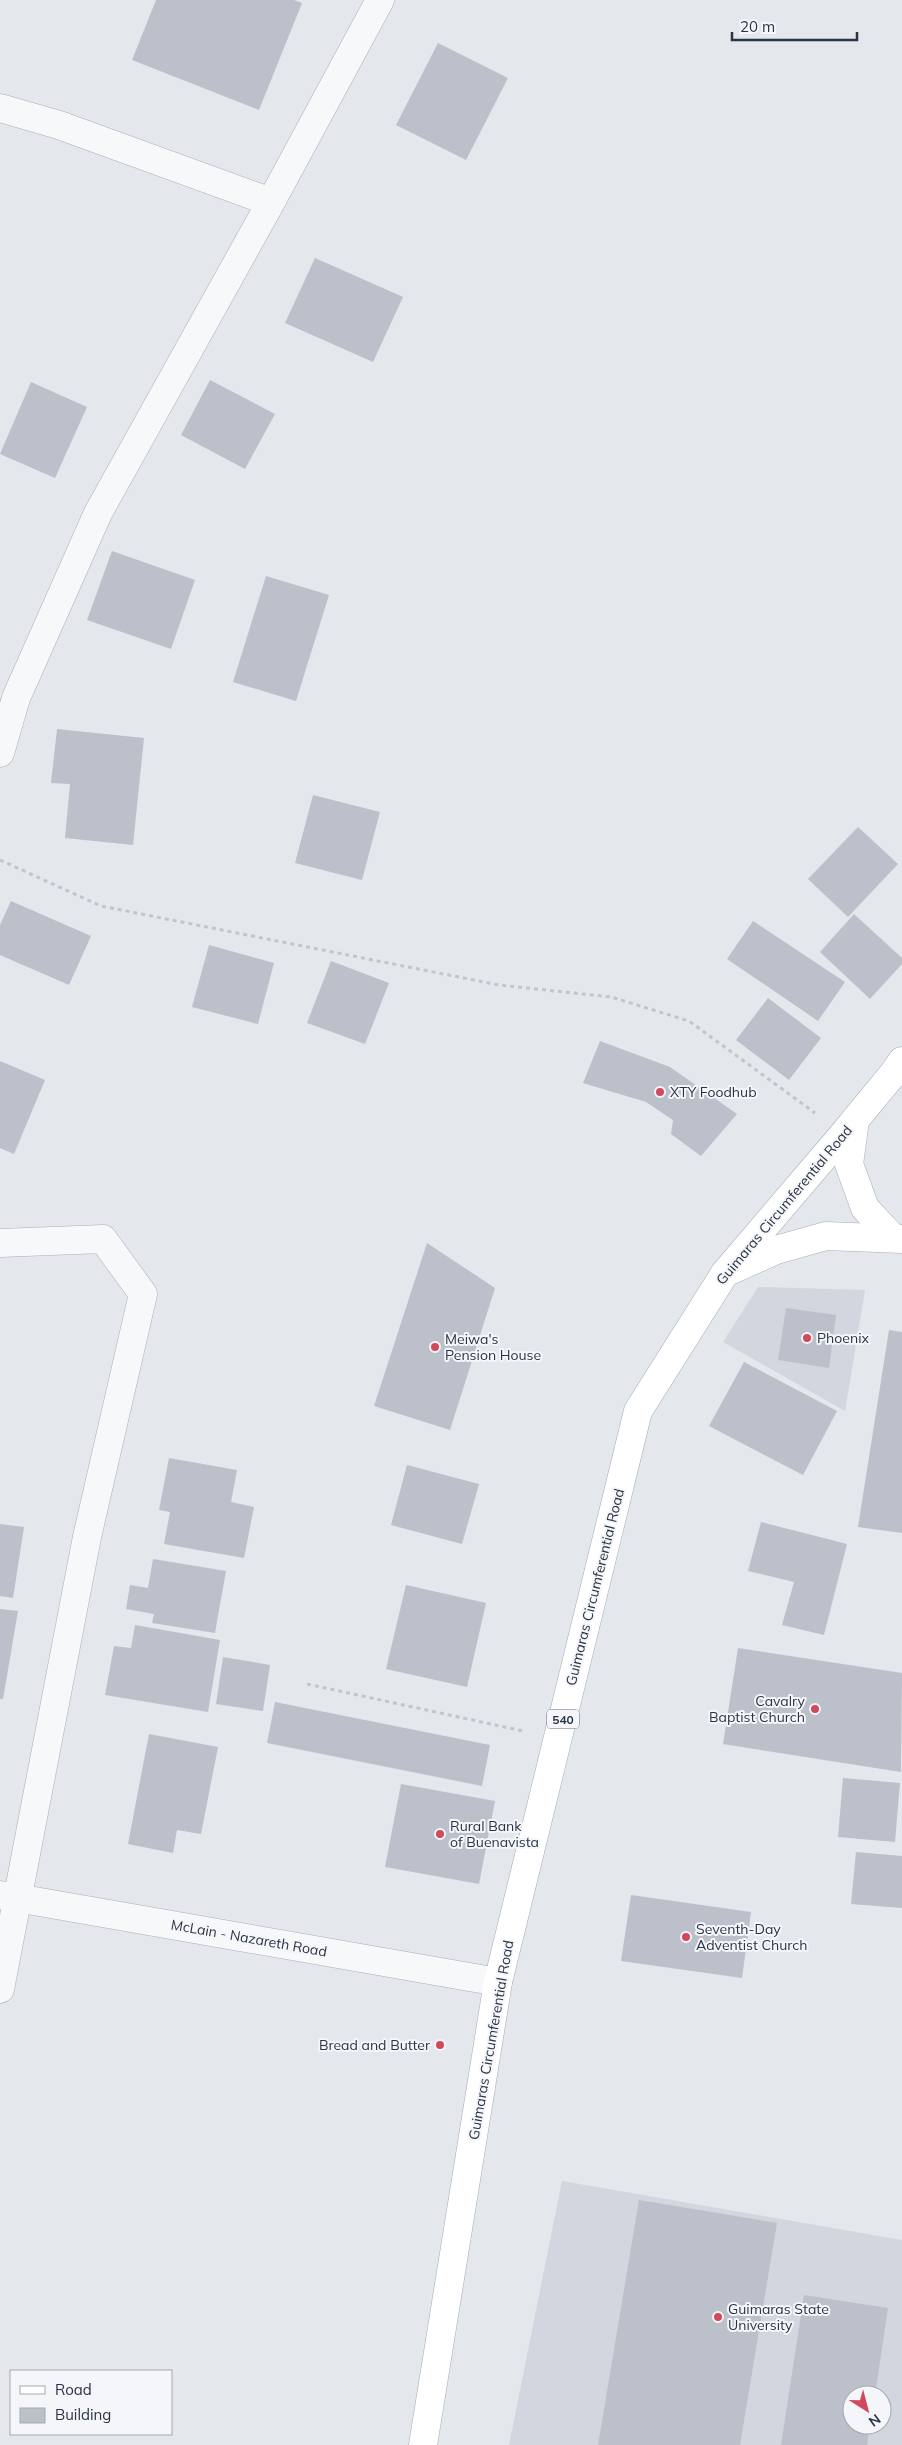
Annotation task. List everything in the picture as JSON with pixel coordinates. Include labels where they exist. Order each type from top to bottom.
[{"type":"main road","name":"Guimaras Circumferential Road","points":[[423,2445],[498,1982],[638,1411],[725,1273],[899,1068]]},
{"type":"main road","points":[[848,1129],[849,1164],[865,1208],[898,1238]]},
{"type":"main road","points":[[725,1273],[776,1250],[826,1236],[898,1238]]},
{"type":"street","points":[[0,753],[16,698],[98,513],[271,202],[380,0]]},
{"type":"street","points":[[0,108],[59,125],[271,202]]},
{"type":"street","points":[[0,1243],[103,1238],[143,1294],[8,1896],[0,1989]]},
{"type":"street","name":"McLain - Nazareth Road","points":[[8,1896],[498,1982]]},
{"type":"path","points":[[0,860],[101,906],[499,985],[610,997],[689,1021],[803,1103],[848,1129]]},
{"type":"path","points":[[307,1684],[558,1739]]},
{"type":"shaded area","points":[[758,1287],[865,1290],[845,1411],[723,1342]]},
{"type":"shaded area","name":"Guimaras State University","points":[[562,2181],[902,2240],[902,2445],[509,2445]]},
{"type":"building","points":[[156,0],[294,0],[302,3],[259,110],[132,60]]},
{"type":"building","points":[[438,43],[508,78],[466,160],[396,125]]},
{"type":"building","points":[[315,258],[403,297],[373,362],[285,323]]},
{"type":"building","points":[[210,380],[275,414],[245,469],[181,435]]},
{"type":"building","points":[[31,382],[87,407],[55,478],[0,454]]},
{"type":"building","points":[[112,551],[195,580],[171,649],[87,620]]},
{"type":"building","points":[[266,576],[329,595],[296,701],[233,682]]},
{"type":"building","points":[[57,729],[144,738],[133,845],[65,838],[70,784],[51,783]]},
{"type":"building","points":[[313,795],[380,812],[362,880],[295,863]]},
{"type":"building","points":[[858,827],[898,864],[848,917],[808,879]]},
{"type":"building","points":[[11,901],[91,936],[69,985],[0,955],[0,925]]},
{"type":"building","points":[[854,914],[902,958],[902,964],[870,999],[820,952]]},
{"type":"building","points":[[753,921],[845,982],[818,1021],[727,959]]},
{"type":"building","points":[[209,945],[274,963],[258,1024],[192,1007]]},
{"type":"building","points":[[331,961],[389,983],[365,1044],[307,1023]]},
{"type":"building","points":[[768,998],[821,1038],[789,1080],[736,1040]]},
{"type":"building","name":"XTY Foodhub","points":[[600,1041],[670,1067],[737,1114],[701,1156],[671,1134],[673,1120],[646,1102],[583,1083]]},
{"type":"building","points":[[0,1061],[45,1080],[14,1154],[0,1148]]},
{"type":"building","name":"Meiwa's Pension House","points":[[427,1243],[495,1288],[450,1430],[374,1406]]},
{"type":"building","name":"Phoenix","points":[[786,1308],[836,1315],[829,1368],[778,1360]]},
{"type":"building","points":[[889,1330],[902,1332],[902,1533],[858,1527]]},
{"type":"building","points":[[744,1362],[837,1411],[803,1475],[709,1426]]},
{"type":"building","points":[[169,1458],[237,1470],[231,1502],[254,1507],[244,1558],[164,1544],[170,1512],[159,1510]]},
{"type":"building","points":[[407,1465],[479,1484],[462,1544],[391,1525]]},
{"type":"building","points":[[761,1522],[847,1544],[824,1635],[782,1625],[794,1582],[748,1571]]},
{"type":"building","points":[[0,1524],[24,1527],[13,1598],[0,1596]]},
{"type":"building","points":[[153,1559],[226,1571],[215,1633],[152,1623],[154,1614],[126,1609],[130,1585],[148,1588]]},
{"type":"building","points":[[406,1585],[486,1603],[467,1687],[386,1669]]},
{"type":"building","points":[[0,1609],[18,1611],[3,1699],[0,1699]]},
{"type":"building","points":[[135,1625],[220,1640],[208,1712],[105,1695],[114,1646],[131,1648]]},
{"type":"building","name":"Cavalry Baptist Church","points":[[738,1648],[902,1673],[901,1772],[723,1744]]},
{"type":"building","points":[[223,1657],[270,1665],[263,1711],[216,1704]]},
{"type":"building","points":[[275,1702],[490,1745],[482,1786],[267,1743]]},
{"type":"building","points":[[149,1734],[218,1747],[201,1834],[177,1830],[173,1853],[128,1844]]},
{"type":"building","points":[[843,1778],[900,1783],[895,1842],[838,1837]]},
{"type":"building","name":"Rural Bank of Buenavista","points":[[401,1784],[495,1801],[479,1884],[385,1867]]},
{"type":"building","points":[[856,1852],[902,1856],[902,1908],[851,1904]]},
{"type":"building","name":"Seventh-Day Adventist Church","points":[[631,1895],[751,1912],[742,1978],[621,1961]]},
{"type":"building","points":[[639,2200],[777,2223],[740,2445],[598,2445]]},
{"type":"building","points":[[804,2295],[888,2308],[876,2385],[842,2385],[842,2435],[868,2435],[867,2445],[781,2445]]},
{"type":"place","name":"XTY Foodhub","points":[[660,1092]]},
{"type":"place","name":"Phoenix","points":[[807,1338]]},
{"type":"place","name":"Meiwa's Pension House","points":[[435,1347]]},
{"type":"place","name":"Cavalry Baptist Church","points":[[815,1709]]},
{"type":"place","name":"Rural Bank of Buenavista","points":[[440,1834]]},
{"type":"place","name":"Seventh-Day Adventist Church","points":[[686,1937]]},
{"type":"place","name":"Bread and Butter","points":[[440,2045]]},
{"type":"place","name":"Guimaras State University","points":[[718,2317]]}]
